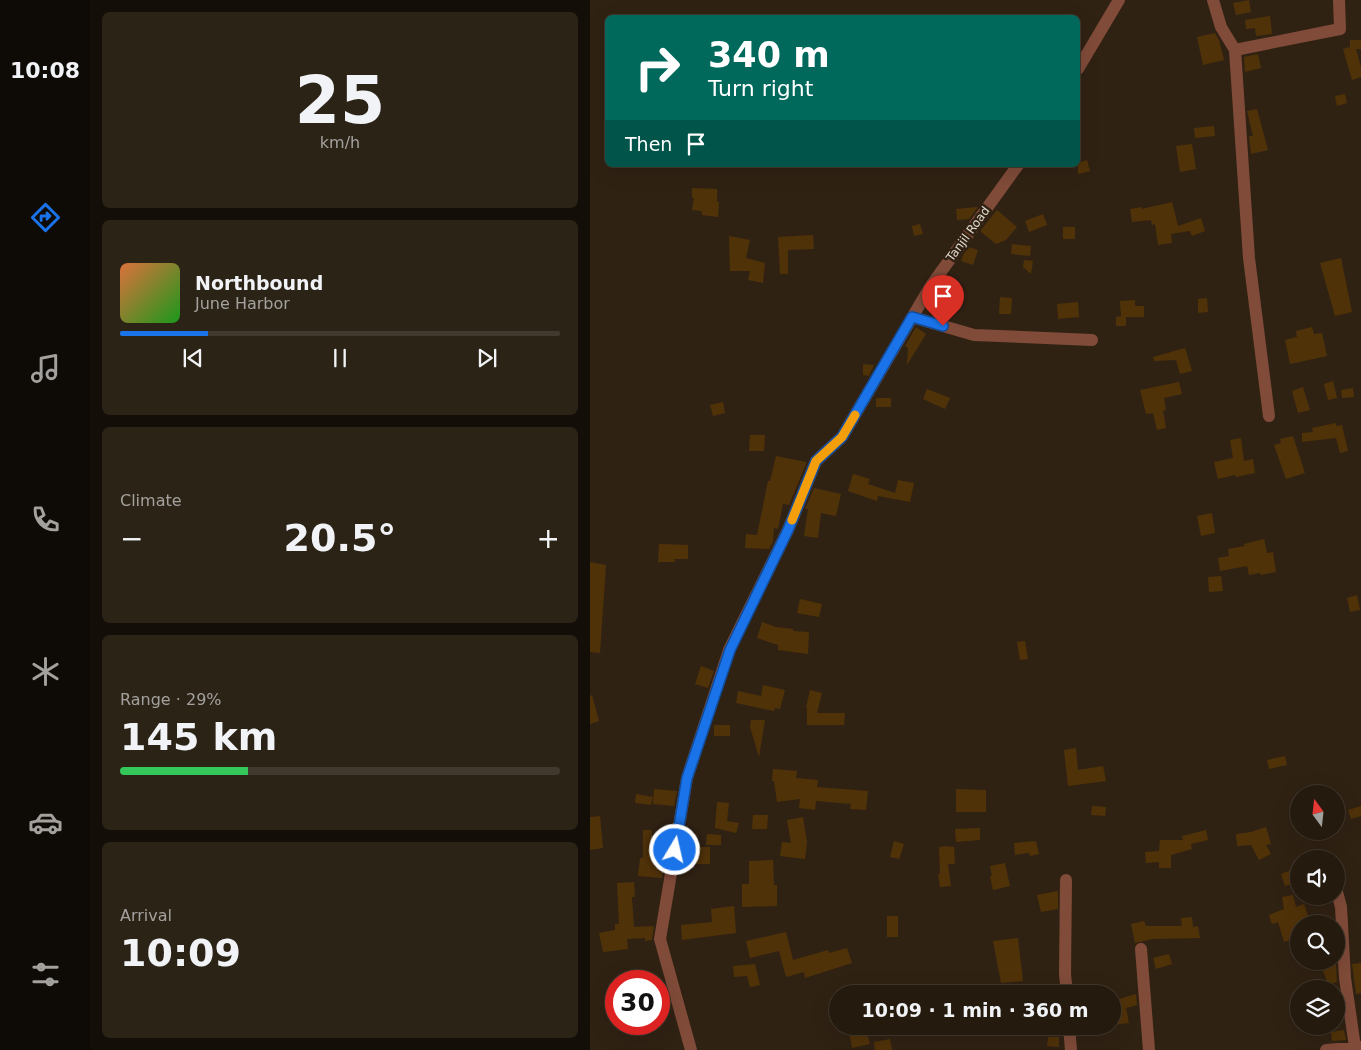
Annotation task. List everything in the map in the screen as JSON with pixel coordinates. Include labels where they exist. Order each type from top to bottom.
[{"type":"street","points":[[1080,66],[1119,0]]},
{"type":"street","points":[[1213,0],[1220,27],[1235,50],[1249,258],[1269,416]]},
{"type":"street","points":[[1235,50],[1340,29],[1339,0]]},
{"type":"street","name":"Tanjil Road","points":[[690,1050],[660,939],[687,778],[730,650],[788,530],[816,461],[842,437],[930,287],[1017,167]]},
{"type":"street","points":[[912,317],[974,335],[1092,340]]},
{"type":"street","points":[[1066,880],[1066,985]]},
{"type":"street","points":[[1326,1050],[1358,1047],[1346,978],[1340,905]]},
{"type":"street","points":[[1141,949],[1148,1050]]},
{"type":"street","points":[[1070,1035],[1071,1050]]},
{"type":"building","points":[[1249,0],[1251,12],[1236,15],[1233,3]]},
{"type":"building","points":[[1270,16],[1272,34],[1256,36],[1255,28],[1246,29],[1245,20]]},
{"type":"building","points":[[1215,33],[1219,40],[1224,60],[1203,65],[1197,37]]},
{"type":"building","points":[[1350,40],[1361,40],[1361,49],[1356,49],[1361,67],[1361,77],[1352,80],[1343,49],[1350,47]]},
{"type":"building","points":[[1258,54],[1261,68],[1245,72],[1244,57]]},
{"type":"building","points":[[1345,94],[1347,103],[1337,106],[1335,96]]},
{"type":"building","points":[[1257,109],[1268,150],[1251,154],[1249,136],[1253,136],[1247,111]]},
{"type":"building","points":[[1214,126],[1215,136],[1195,138],[1194,128]]},
{"type":"building","points":[[1192,144],[1196,169],[1180,172],[1176,146]]},
{"type":"building","points":[[1087,160],[1090,171],[1078,174],[1080,162]]},
{"type":"building","points":[[692,188],[717,189],[717,202],[719,202],[718,217],[702,215],[702,211],[692,210],[694,198],[692,198]]},
{"type":"building","points":[[1172,202],[1178,226],[1201,218],[1205,231],[1192,236],[1190,231],[1171,234],[1172,243],[1158,245],[1155,224],[1152,225],[1151,220],[1132,222],[1130,209],[1142,207],[1142,209]]},
{"type":"building","points":[[978,207],[969,219],[957,220],[956,209]]},
{"type":"building","points":[[997,210],[1017,227],[1006,240],[996,244],[981,230]]},
{"type":"building","points":[[1043,214],[1047,225],[1029,232],[1025,221]]},
{"type":"building","points":[[920,224],[923,234],[914,236],[912,226]]},
{"type":"building","points":[[1063,227],[1075,227],[1075,239],[1063,239]]},
{"type":"building","points":[[813,235],[814,249],[788,250],[788,274],[780,274],[778,237]]},
{"type":"building","points":[[729,236],[750,240],[746,258],[765,263],[763,283],[748,280],[750,271],[730,271]]},
{"type":"building","points":[[1012,244],[1031,246],[1030,256],[1011,254]]},
{"type":"building","points":[[969,247],[978,250],[973,265],[961,261]]},
{"type":"building","points":[[1341,258],[1352,312],[1335,316],[1320,263]]},
{"type":"building","points":[[1024,260],[1033,261],[1031,274],[1023,267]]},
{"type":"building","points":[[1000,297],[1012,298],[1011,314],[999,314]]},
{"type":"building","points":[[1207,298],[1208,312],[1198,313],[1198,299]]},
{"type":"building","points":[[1135,300],[1135,306],[1144,306],[1144,317],[1126,317],[1126,326],[1116,326],[1116,317],[1121,316],[1120,301]]},
{"type":"building","points":[[1078,302],[1079,317],[1058,319],[1057,304]]},
{"type":"building","points":[[916,327],[926,334],[907,365],[908,348],[905,346]]},
{"type":"building","points":[[1312,327],[1314,334],[1322,333],[1327,356],[1290,364],[1285,340],[1297,337],[1296,331]]},
{"type":"building","points":[[1185,348],[1192,371],[1180,374],[1176,360],[1154,361],[1153,357]]},
{"type":"building","points":[[863,364],[874,365],[869,376],[863,375]]},
{"type":"building","points":[[1333,381],[1337,398],[1328,400],[1324,384]]},
{"type":"building","points":[[1179,382],[1182,394],[1164,398],[1166,410],[1163,411],[1166,428],[1157,430],[1153,413],[1146,414],[1140,390]]},
{"type":"building","points":[[1303,387],[1310,410],[1298,413],[1292,391]]},
{"type":"building","points":[[1353,388],[1354,397],[1342,398],[1341,390]]},
{"type":"building","points":[[927,389],[950,398],[945,409],[923,399]]},
{"type":"building","points":[[876,398],[891,398],[891,407],[876,407]]},
{"type":"building","points":[[723,402],[725,413],[713,416],[710,405]]},
{"type":"building","points":[[1336,423],[1336,426],[1342,425],[1348,451],[1340,453],[1336,438],[1302,442],[1302,433],[1313,432],[1312,428]]},
{"type":"building","points":[[750,435],[765,435],[764,451],[749,451]]},
{"type":"building","points":[[1293,436],[1305,473],[1286,479],[1274,445],[1281,443],[1280,439]]},
{"type":"building","points":[[1241,438],[1244,461],[1253,459],[1255,473],[1218,479],[1214,462],[1233,458],[1230,440]]},
{"type":"building","points":[[776,456],[806,462],[806,464],[789,505],[783,504],[778,529],[774,528],[773,542],[769,549],[745,548],[746,534],[757,535],[768,481],[770,481]]},
{"type":"building","points":[[853,474],[870,479],[868,484],[895,493],[898,480],[914,483],[910,502],[878,496],[877,501],[848,491]]},
{"type":"building","points":[[814,488],[841,494],[836,516],[821,513],[818,538],[804,536],[808,509],[805,509]]},
{"type":"building","points":[[1212,513],[1215,533],[1201,536],[1197,516]]},
{"type":"building","points":[[1264,539],[1267,553],[1273,552],[1276,572],[1249,575],[1247,566],[1220,571],[1218,558],[1229,556],[1228,549],[1245,546],[1244,544]]},
{"type":"building","points":[[659,544],[688,545],[688,559],[674,559],[675,562],[658,562]]},
{"type":"building","points":[[590,562],[606,565],[600,653],[590,652]]},
{"type":"building","points":[[1221,576],[1223,591],[1209,592],[1208,577]]},
{"type":"building","points":[[1357,595],[1360,610],[1350,612],[1347,598]]},
{"type":"building","points":[[800,599],[822,604],[819,617],[797,613]]},
{"type":"building","points":[[762,622],[776,627],[793,629],[793,631],[809,632],[808,654],[778,650],[778,645],[757,638]]},
{"type":"building","points":[[1025,641],[1028,659],[1020,660],[1017,642]]},
{"type":"building","points":[[701,666],[714,671],[708,688],[695,684]]},
{"type":"building","points":[[763,685],[785,690],[780,709],[775,708],[774,711],[736,703],[738,691],[761,696]]},
{"type":"building","points":[[810,690],[822,693],[817,713],[845,713],[844,725],[807,725],[806,708]]},
{"type":"building","points":[[592,695],[599,721],[590,724],[590,696]]},
{"type":"building","points":[[751,720],[765,720],[759,757],[750,727]]},
{"type":"building","points":[[714,725],[730,725],[730,736],[714,736]]},
{"type":"building","points":[[1076,748],[1078,770],[1103,766],[1106,781],[1068,786],[1064,750]]},
{"type":"building","points":[[1285,756],[1287,765],[1269,769],[1267,760]]},
{"type":"building","points":[[773,769],[797,771],[796,778],[818,780],[817,787],[868,791],[866,810],[850,809],[851,804],[816,801],[815,810],[799,808],[800,799],[777,802],[774,781],[772,781]]},
{"type":"building","points":[[654,789],[677,791],[674,806],[653,804]]},
{"type":"building","points":[[956,789],[986,790],[986,812],[956,812]]},
{"type":"building","points":[[636,794],[653,797],[651,805],[635,803]]},
{"type":"building","points":[[717,802],[729,803],[727,821],[739,823],[736,833],[715,828]]},
{"type":"building","points":[[1092,806],[1106,807],[1105,816],[1091,815]]},
{"type":"building","points":[[1361,806],[1361,816],[1351,819],[1348,810]]},
{"type":"building","points":[[753,815],[768,815],[767,829],[752,829]]},
{"type":"building","points":[[600,816],[603,848],[590,850],[590,817]]},
{"type":"building","points":[[803,817],[807,842],[805,859],[780,856],[782,842],[791,843],[787,820]]},
{"type":"building","points":[[1266,827],[1271,844],[1266,845],[1271,854],[1259,860],[1251,845],[1237,846],[1236,834]]},
{"type":"building","points":[[980,828],[980,840],[956,842],[955,829]]},
{"type":"building","points":[[643,830],[652,830],[652,859],[665,861],[662,878],[638,876],[640,858],[643,858]]},
{"type":"building","points":[[1206,830],[1208,840],[1191,844],[1192,849],[1171,855],[1171,868],[1159,868],[1159,862],[1146,863],[1145,852],[1159,851],[1160,840],[1183,840],[1182,836]]},
{"type":"building","points":[[707,834],[721,835],[721,845],[706,845]]},
{"type":"building","points":[[894,841],[904,844],[899,859],[890,857]]},
{"type":"building","points":[[1036,841],[1039,854],[1030,856],[1029,853],[1015,855],[1014,843]]},
{"type":"building","points":[[687,847],[710,847],[710,864],[687,864]]},
{"type":"building","points":[[939,847],[954,847],[955,864],[948,864],[951,886],[940,887],[938,874],[940,874]]},
{"type":"building","points":[[773,860],[774,885],[777,885],[777,906],[742,907],[742,884],[749,884],[749,861]]},
{"type":"building","points":[[1005,863],[1010,886],[993,890],[990,866]]},
{"type":"building","points":[[1290,870],[1290,885],[1285,886],[1281,874]]},
{"type":"building","points":[[634,882],[635,897],[632,897],[634,927],[654,926],[652,940],[645,941],[645,938],[627,939],[628,949],[603,952],[599,933],[615,930],[615,924],[619,924],[617,883]]},
{"type":"building","points":[[1058,891],[1058,909],[1041,912],[1037,895]]},
{"type":"building","points":[[1290,896],[1290,905],[1296,905],[1296,907],[1304,905],[1308,915],[1290,915],[1290,940],[1284,942],[1278,922],[1272,924],[1269,915],[1284,909],[1282,897]]},
{"type":"building","points":[[734,906],[736,933],[682,940],[681,925],[712,922],[711,909]]},
{"type":"building","points":[[887,916],[898,916],[898,937],[887,937]]},
{"type":"building","points":[[1192,917],[1193,927],[1198,926],[1200,938],[1152,939],[1135,943],[1131,924],[1144,921],[1146,926],[1182,926],[1181,918]]},
{"type":"building","points":[[786,932],[793,960],[828,950],[829,953],[847,948],[852,963],[805,978],[804,972],[786,977],[779,951],[750,958],[746,941]]},
{"type":"building","points":[[1018,938],[1023,981],[1001,983],[993,941]]},
{"type":"building","points":[[1169,954],[1172,964],[1156,969],[1153,958]]},
{"type":"building","points":[[1361,963],[1361,993],[1356,994],[1352,964]]},
{"type":"building","points":[[755,964],[760,985],[750,987],[747,976],[734,977],[733,966]]},
{"type":"building","points":[[1323,970],[1336,970],[1337,980],[1326,980]]},
{"type":"building","points":[[1136,994],[1137,1005],[1126,1008],[1129,1023],[1121,1024],[1121,998]]},
{"type":"building","points":[[850,1035],[868,1035],[870,1044],[852,1048]]},
{"type":"building","points":[[1331,1035],[1345,1035],[1346,1040],[1332,1041]]},
{"type":"building","points":[[1048,1037],[1059,1037],[1059,1047],[1047,1046]]},
{"type":"building","points":[[890,1039],[892,1050],[875,1050],[874,1042]]},
{"type":"slow traffic","points":[[792,520],[816,461],[842,437],[855,415]]},
{"type":"route","points":[[675,850],[687,778],[730,650],[788,530],[816,461],[842,437],[912,317],[943,326]]}]
